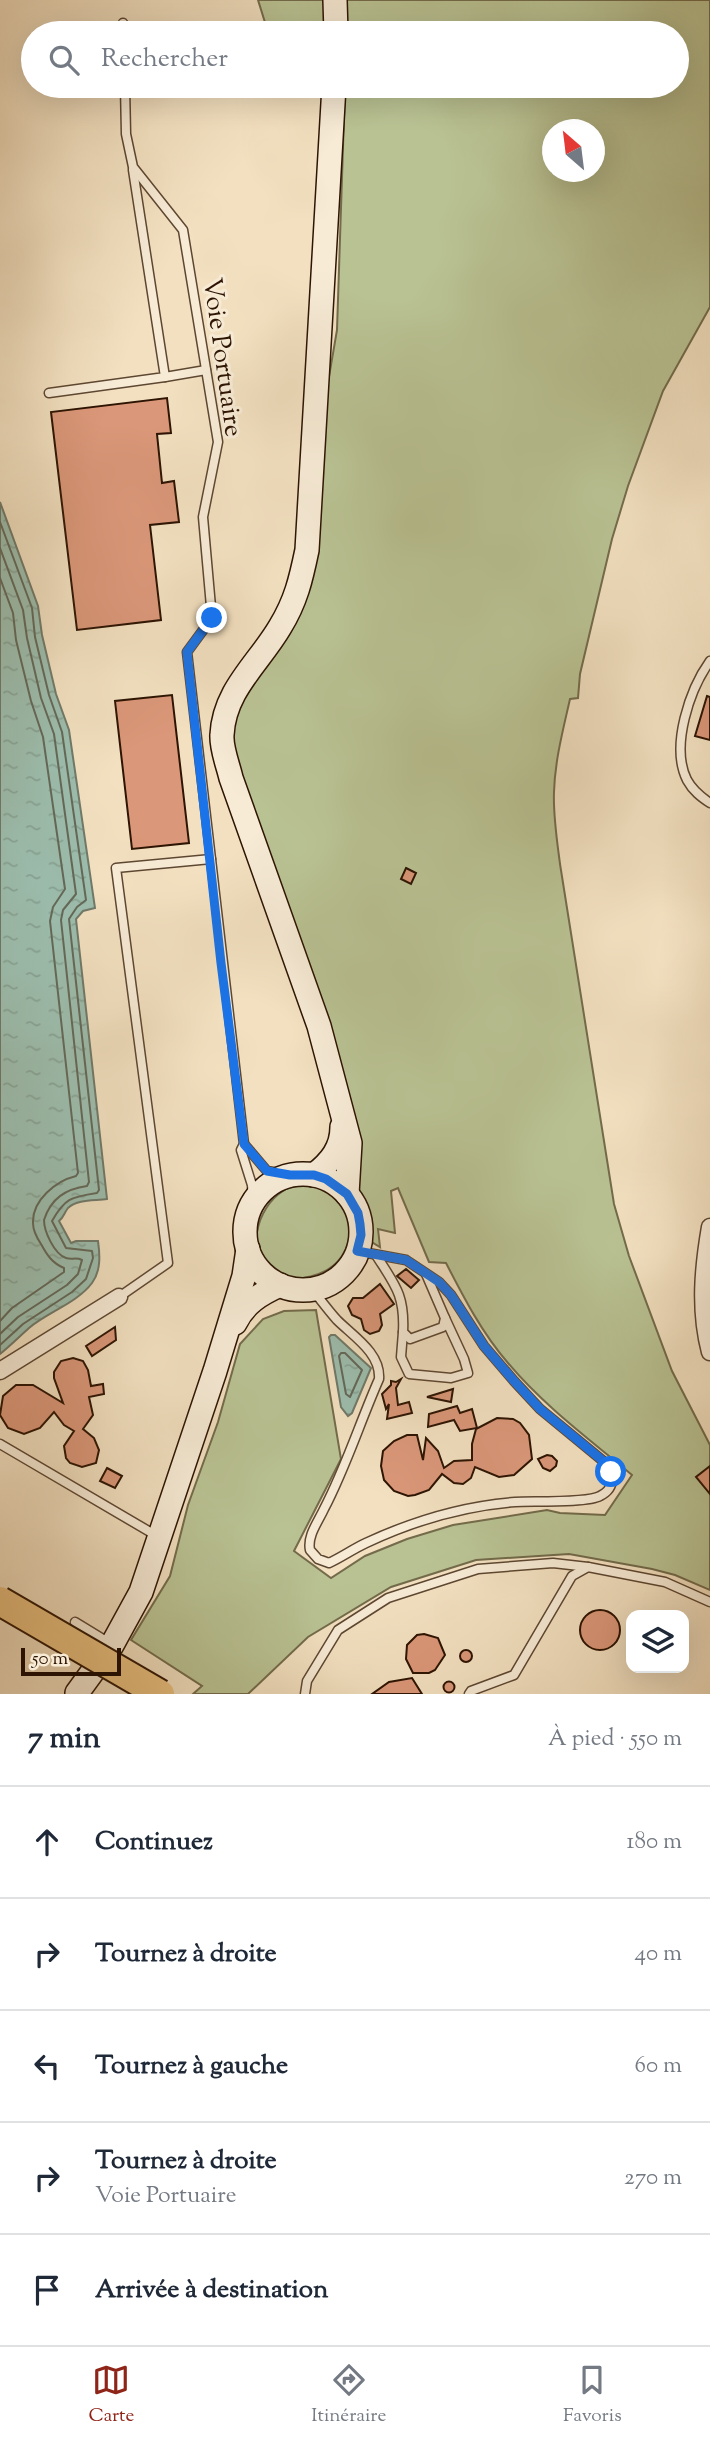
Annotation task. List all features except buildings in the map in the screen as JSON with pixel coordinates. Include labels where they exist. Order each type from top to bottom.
[{"type":"highway","points":[[0,1601],[160,1694]]},
{"type":"highway","points":[[0,1620],[129,1694]]},
{"type":"street","points":[[335,0],[336,21]]},
{"type":"street","points":[[333,98],[307,550],[298,594],[280,628],[229,701],[222,737],[231,778],[319,1026],[343,1113],[350,1143],[347,1194]]},
{"type":"street","points":[[314,1175],[333,1157],[342,1139],[343,1113]]},
{"type":"street","points":[[77,1694],[111,1645],[141,1592],[244,1276],[248,1250],[245,1226],[253,1203],[262,1190],[290,1175],[314,1175],[326,1179],[347,1194],[358,1213],[367,1253],[333,1281],[301,1290],[280,1285],[260,1270],[248,1250]]},
{"type":"street","points":[[710,1227],[703,1278],[704,1316],[710,1352]]},
{"type":"street","points":[[215,1371],[240,1312],[250,1301],[280,1285]]},
{"type":"street","points":[[0,1371],[119,1297]]},
{"type":"lane","name":"Voie Portuaire","points":[[125,98],[126,135],[133,167],[183,230],[218,442],[203,517],[212,618],[187,652],[243,1140],[241,1150],[253,1185],[253,1203]]},
{"type":"lane","points":[[133,167],[165,377]]},
{"type":"lane","points":[[49,393],[206,370]]},
{"type":"lane","points":[[710,661],[698,678],[689,700],[681,747],[686,779],[696,794],[710,803]]},
{"type":"lane","points":[[119,1297],[168,1263],[116,868],[211,859]]},
{"type":"lane","points":[[243,1140],[267,1171],[290,1175]]},
{"type":"lane","points":[[367,1253],[400,1294],[404,1312],[401,1357],[409,1374],[451,1378],[468,1373],[425,1272]]},
{"type":"lane","points":[[312,1289],[370,1353],[379,1371],[379,1378],[343,1472],[310,1537],[310,1550],[318,1559],[328,1563],[399,1529],[467,1509],[513,1502],[601,1496],[612,1484],[608,1465],[540,1409],[514,1381],[484,1346],[451,1295],[439,1282],[406,1260],[367,1253]]},
{"type":"lane","points":[[403,1332],[410,1339],[432,1332],[443,1327],[445,1318]]},
{"type":"lane","points":[[0,1444],[159,1538]]},
{"type":"lane","points":[[305,1694],[307,1681],[338,1630],[388,1598],[478,1569],[553,1563],[588,1567],[665,1582],[710,1602]]},
{"type":"lane","points":[[468,1694],[514,1675],[572,1576],[588,1567]]},
{"type":"lane","points":[[75,1622],[111,1645]]},
{"type":"green space","points":[[258,0],[710,0],[710,307],[663,391],[628,486],[612,539],[580,674],[578,698],[570,699],[558,757],[554,801],[560,864],[614,1204],[629,1256],[672,1371],[710,1445],[710,1590],[675,1575],[652,1569],[569,1554],[476,1560],[391,1587],[308,1637],[248,1694],[193,1694],[202,1686],[131,1640],[170,1576],[188,1505],[218,1422],[240,1344],[263,1319],[284,1311],[316,1310],[341,1459],[294,1551],[331,1578],[365,1556],[453,1525],[547,1510],[605,1515],[632,1475],[552,1408],[499,1352],[474,1315],[446,1263],[429,1262],[398,1188],[391,1191],[395,1233],[378,1229],[380,1247],[370,1241],[238,779],[231,729],[239,695],[285,634],[337,330],[345,98],[689,98],[689,21],[265,21]]},
{"type":"green space","points":[[303,1185],[328,1189],[341,1198],[350,1222],[348,1241],[342,1256],[329,1269],[301,1278],[282,1277],[265,1265],[259,1255],[257,1232],[266,1208],[274,1199],[287,1189]]},
{"type":"water","points":[[0,502],[38,606],[56,694],[69,730],[95,908],[83,911],[76,919],[107,1199],[72,1205],[59,1221],[71,1243],[98,1241],[98,1268],[92,1283],[78,1296],[29,1328],[0,1354]]},
{"type":"water","points":[[335,1335],[371,1368],[352,1413],[348,1416],[341,1407],[329,1337]]},
{"type":"route","points":[[212,618],[187,652],[244,1144],[267,1171],[314,1175],[337,1185],[347,1194],[358,1213],[361,1235],[357,1251],[406,1260],[439,1282],[451,1295],[484,1346],[514,1381],[540,1409],[608,1465],[611,1472]]}]
